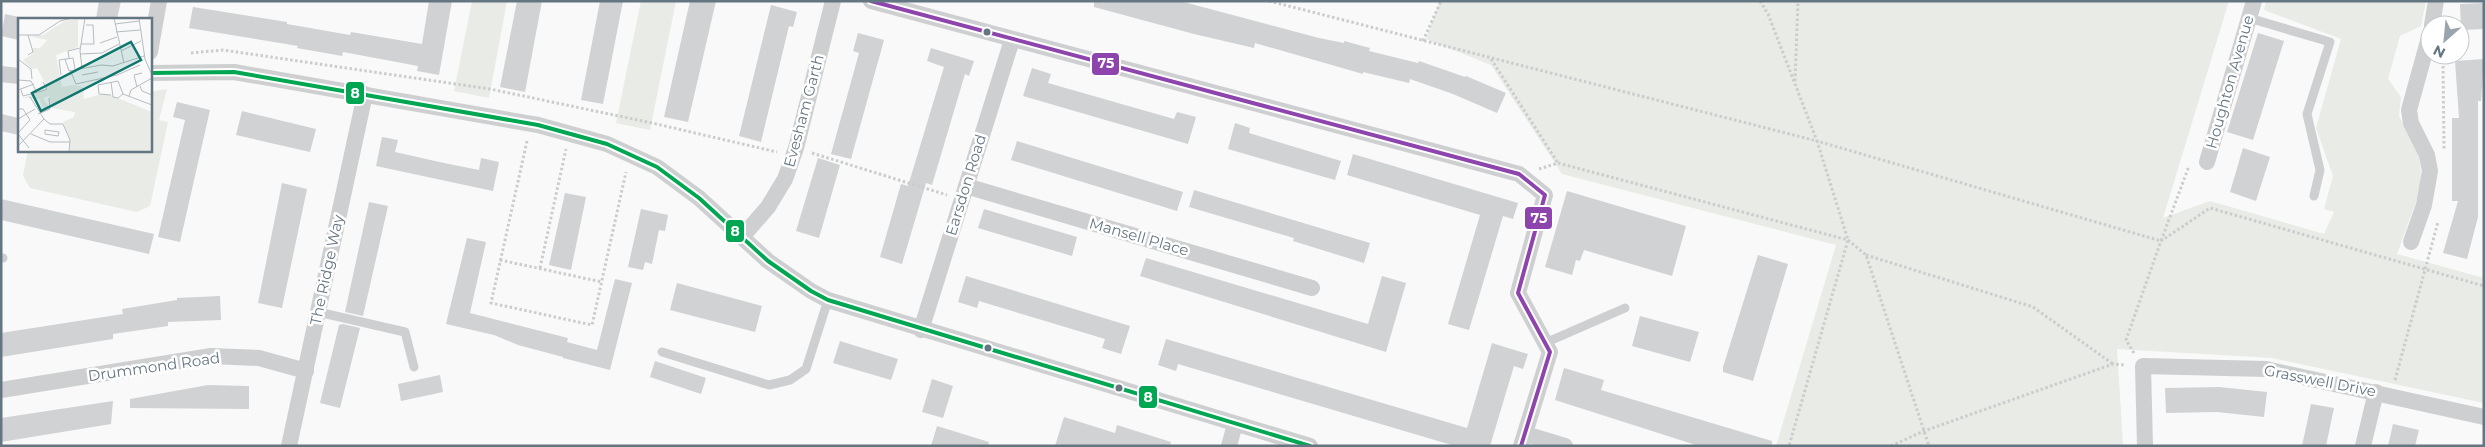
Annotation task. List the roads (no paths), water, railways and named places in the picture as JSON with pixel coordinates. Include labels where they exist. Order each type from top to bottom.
[{"type":"street","points":[[151,46],[159,1]]},
{"type":"street","name":"Evesham Garth","points":[[742,237],[768,207],[785,179],[796,148],[833,1]]},
{"type":"street","points":[[872,1],[1012,40],[1519,174],[1545,194],[1518,293],[1550,352],[1523,440],[1565,446]]},
{"type":"street","name":"Houghton Avenue","points":[[2199,160],[2254,1]]},
{"type":"street","points":[[2434,15],[2436,1]]},
{"type":"street","name":"Earsdon Road","points":[[921,330],[1012,40]]},
{"type":"street","points":[[2411,242],[2424,205],[2430,171],[2427,156],[2410,123],[2409,110],[2421,65]]},
{"type":"street","points":[[151,73],[234,72],[530,124],[607,144],[657,167],[699,198],[768,261],[811,291],[828,300],[921,330],[1310,446]]},
{"type":"street","points":[[1,74],[18,76]]},
{"type":"street","name":"The Ridge Way","points":[[289,446],[365,94]]},
{"type":"street","name":"Mansell Place","points":[[964,193],[1312,288]]},
{"type":"street","name":"Drummond Road","points":[[1,390],[210,356],[260,358],[306,371]]},
{"type":"street","name":"Grasswell Drive","points":[[2145,446],[2142,366],[2266,369],[2484,417]]},
{"type":"street","points":[[2363,446],[2384,394]]},
{"type":"street","points":[[1229,446],[1236,424]]},
{"type":"lane","points":[[2249,18],[2330,42],[2307,114],[2320,170],[2314,196]]},
{"type":"lane","points":[[662,352],[769,385],[790,380],[806,369],[828,300]]},
{"type":"lane","points":[[1545,343],[1625,308]]},
{"type":"lane","points":[[318,312],[405,332],[414,367]]}]
